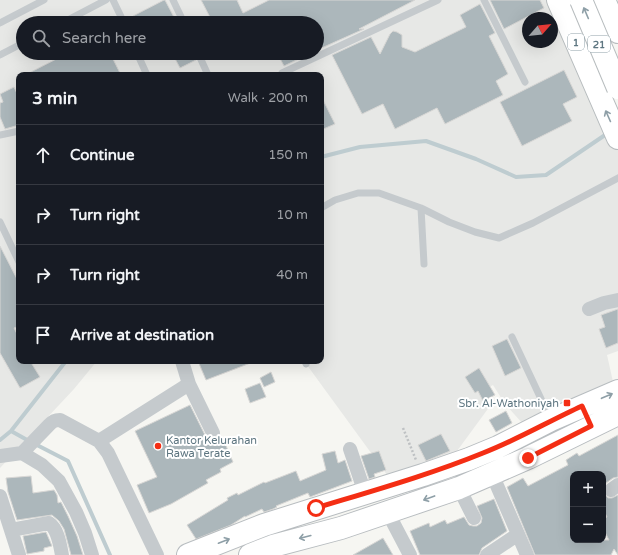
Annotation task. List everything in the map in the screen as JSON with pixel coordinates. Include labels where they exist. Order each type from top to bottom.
[{"type":"main road","name":"1","points":[[558,0],[603,89],[618,138]]},
{"type":"main road","name":"21","points":[[581,0],[603,89]]},
{"type":"main road","name":"21","points":[[604,0],[618,32]]},
{"type":"main road","points":[[188,555],[264,525],[423,475],[484,453],[551,420],[618,391]]},
{"type":"main road","points":[[582,406],[591,426]]},
{"type":"main road","points":[[250,555],[276,550],[458,488],[492,474],[618,414]]},
{"type":"street","points":[[603,89],[618,73]]},
{"type":"street","points":[[589,309],[604,303],[618,300]]},
{"type":"street","points":[[183,364],[189,384],[213,432]]},
{"type":"street","points":[[99,441],[189,384]]},
{"type":"street","points":[[0,456],[24,450],[52,421],[60,420],[99,441],[108,453],[157,555]]},
{"type":"street","points":[[24,450],[59,481],[76,512],[92,555]]},
{"type":"street","points":[[350,450],[365,493]]},
{"type":"street","points":[[492,474],[517,535],[527,555]]},
{"type":"street","points":[[458,488],[474,518]]},
{"type":"street","points":[[0,496],[18,555]]},
{"type":"street","points":[[388,513],[410,555]]},
{"type":"street","points":[[11,530],[49,523],[56,531],[62,555]]},
{"type":"street","points":[[487,555],[517,535]]},
{"type":"lane","points":[[0,23],[44,0]]},
{"type":"lane","points":[[75,16],[106,0]]},
{"type":"lane","points":[[113,0],[121,16]]},
{"type":"lane","points":[[173,0],[181,16]]},
{"type":"lane","points":[[324,53],[438,0]]},
{"type":"lane","points":[[484,0],[525,82]]},
{"type":"lane","points":[[0,55],[16,47]]},
{"type":"lane","points":[[140,60],[146,72]]},
{"type":"lane","points":[[201,60],[207,72]]},
{"type":"lane","points":[[284,72],[310,60]]},
{"type":"lane","points":[[0,135],[16,132]]},
{"type":"lane","points":[[324,206],[335,200],[358,193],[379,193],[421,208],[449,222],[475,232],[499,238],[533,223],[618,178]]},
{"type":"lane","points":[[421,208],[424,264]]},
{"type":"lane","points":[[0,222],[16,256]]},
{"type":"lane","points":[[512,337],[551,420]]},
{"type":"path","points":[[403,428],[423,475]]},
{"type":"shaded area","points":[[0,0],[558,0],[618,138],[618,351],[607,355],[618,404],[549,453],[505,404],[493,385],[482,391],[490,406],[446,466],[393,483],[306,364],[324,364],[324,72],[16,72],[16,364],[95,364],[74,389],[0,468]]},
{"type":"building","points":[[165,0],[173,16],[133,16]]},
{"type":"building","points":[[201,0],[237,0],[243,13],[269,0],[415,0],[359,29],[364,29],[324,47],[324,16],[209,16]]},
{"type":"building","points":[[490,0],[540,0],[544,8],[536,12],[522,12],[522,20],[504,29]]},
{"type":"building","points":[[480,4],[495,33],[489,36],[508,74],[496,81],[503,95],[445,124],[437,108],[395,129],[383,104],[362,114],[332,55],[371,37],[380,54],[393,31],[402,35],[402,47],[415,52],[466,27],[460,15]]},
{"type":"building","points":[[54,60],[114,60],[120,72],[31,72]]},
{"type":"building","points":[[176,60],[196,60],[180,68]]},
{"type":"building","points":[[281,60],[296,60],[284,66]]},
{"type":"building","points":[[564,70],[577,97],[563,104],[572,121],[522,146],[500,102]]},
{"type":"building","points":[[14,87],[16,91],[16,126],[5,129],[0,117],[0,103],[3,102],[0,94]]},
{"type":"building","points":[[324,102],[335,124],[324,129]]},
{"type":"building","points":[[0,246],[16,277],[16,327],[14,328],[16,332],[16,364],[32,364],[40,377],[20,388],[0,353]]},
{"type":"building","points":[[618,309],[618,343],[606,348],[599,329],[605,327],[601,315]]},
{"type":"building","points":[[507,339],[521,368],[505,376],[492,346]]},
{"type":"building","points":[[199,364],[248,364],[206,380]]},
{"type":"building","points":[[479,368],[495,395],[483,401],[478,391],[475,393],[465,377]]},
{"type":"building","points":[[271,372],[275,382],[264,387],[260,378]]},
{"type":"building","points":[[260,383],[266,397],[250,403],[245,389]]},
{"type":"building","points":[[190,405],[206,437],[209,440],[216,441],[217,444],[224,441],[233,462],[220,469],[221,472],[206,480],[208,483],[171,504],[149,513],[137,485],[157,477],[135,431]]},
{"type":"building","points":[[506,411],[512,423],[496,432],[489,420]]},
{"type":"building","points":[[441,434],[450,451],[426,461],[418,445]]},
{"type":"building","points":[[618,435],[618,477],[613,478],[606,483],[606,471],[570,471],[570,543],[606,543],[606,540],[609,540],[606,534],[606,496],[608,498],[612,498],[618,495],[618,555],[614,549],[611,555],[535,555],[507,487],[523,478],[528,486],[568,465],[566,460],[577,453],[579,456]]},
{"type":"building","points":[[335,451],[338,463],[345,460],[352,481],[310,497],[308,493],[264,512],[262,509],[245,516],[231,525],[196,539],[187,525],[228,500],[227,498],[237,493],[238,495],[264,482],[265,483],[296,471],[300,481],[326,470],[322,454]]},
{"type":"building","points":[[379,451],[386,470],[374,474],[375,477],[369,479],[361,456]]},
{"type":"building","points":[[31,476],[33,493],[54,490],[57,495],[58,503],[61,502],[77,536],[83,555],[71,555],[64,529],[59,521],[52,515],[17,520],[8,492],[6,478]]},
{"type":"building","points":[[494,499],[507,531],[482,548],[479,555],[420,555],[410,531],[429,523],[430,527],[445,520],[447,524],[464,517],[469,525],[477,526],[481,523],[482,518],[477,506]]},
{"type":"building","points":[[46,532],[52,546],[44,548],[44,551],[27,554],[23,536]]},
{"type":"building","points":[[383,538],[393,555],[353,555]]},
{"type":"waterway","points":[[324,156],[360,147],[426,141],[476,159],[516,177],[546,175],[608,133]]},
{"type":"waterway","points":[[11,431],[64,364]]},
{"type":"waterway","points":[[0,440],[11,431],[29,441]]},
{"type":"waterway","points":[[35,444],[68,461],[110,555]]},
{"type":"place","name":"Sbr. Al-Wathoniyah","points":[[567,403]]},
{"type":"place","name":"Kantor Kelurahan Rawa Terate","points":[[158,446]]},
{"type":"route","points":[[316,508],[423,475],[469,459],[498,447],[582,406],[591,426],[528,458]]}]
